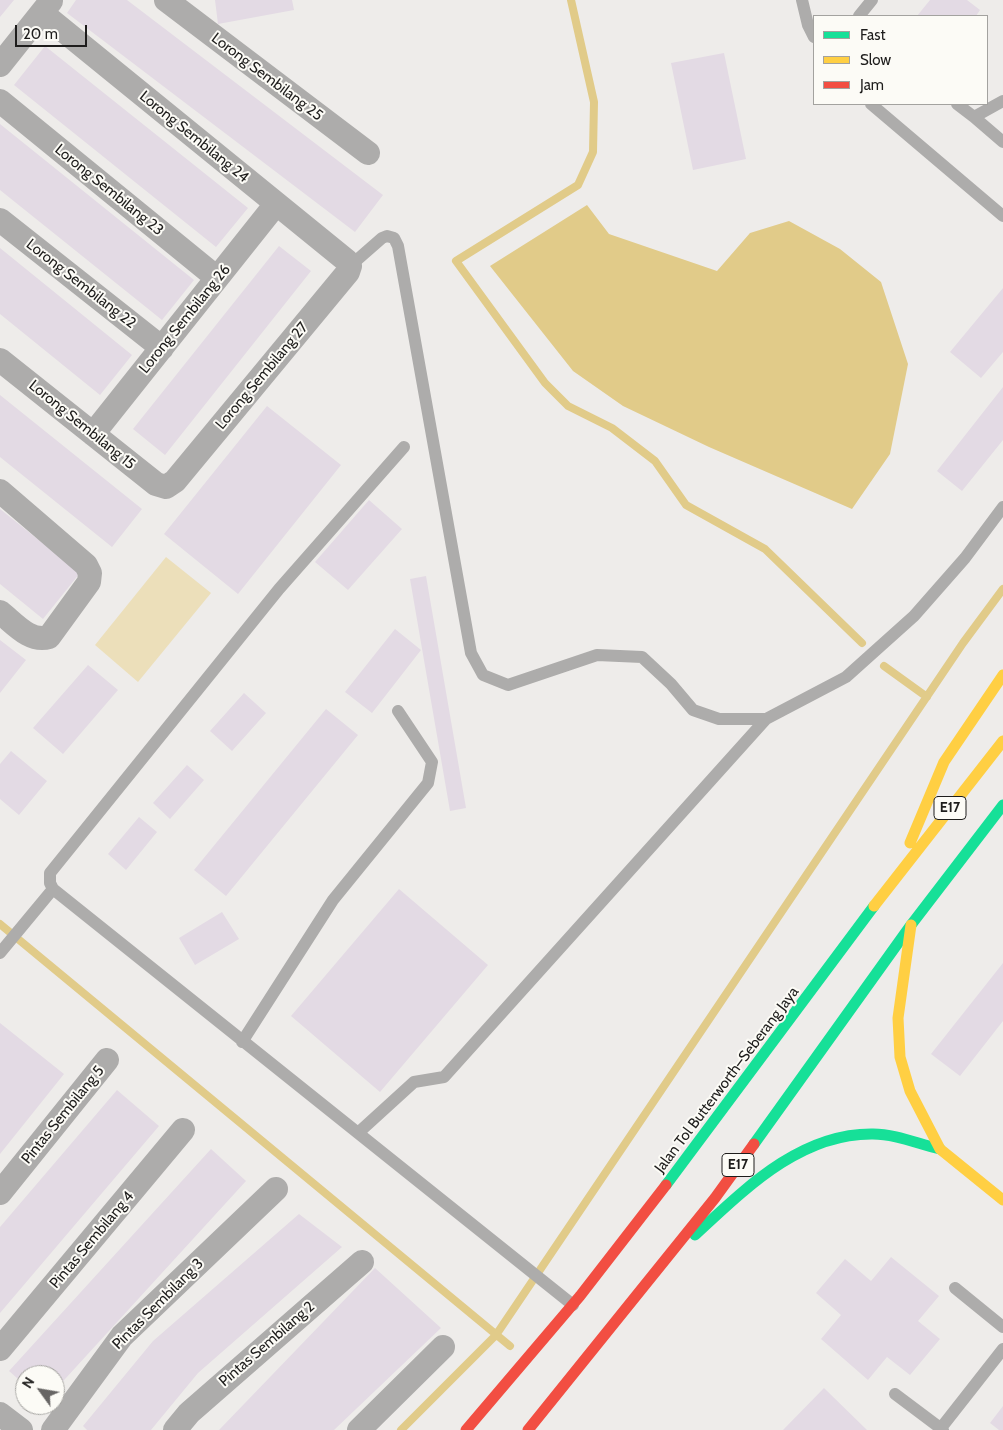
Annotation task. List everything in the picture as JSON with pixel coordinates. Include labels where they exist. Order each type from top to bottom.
[{"type":"main road","points":[[898,875],[944,762],[1003,675]]},
{"type":"main road","name":"Jalan Tol Butterworth–Seberang Jaya","points":[[466,1430],[515,1376],[667,1186],[898,875],[1003,741]]},
{"type":"main road","name":"E17","points":[[534,1427],[721,1190],[911,925],[1003,805]]},
{"type":"main road","points":[[936,892],[981,855]]},
{"type":"main road","points":[[911,925],[898,1018],[900,1057],[910,1091],[940,1149],[1003,1200]]},
{"type":"main road","points":[[664,1262],[753,1183],[786,1160],[817,1144],[842,1136],[873,1134],[940,1149]]},
{"type":"street","name":"Lorong Sembilang 25","points":[[166,0],[368,153]]},
{"type":"street","points":[[0,65],[47,6]]},
{"type":"street","name":"Lorong Sembilang 24","points":[[47,6],[348,264]]},
{"type":"street","name":"Lorong Sembilang 23","points":[[0,101],[217,278]]},
{"type":"street","name":"Lorong Sembilang 26","points":[[93,434],[276,204]]},
{"type":"street","name":"Lorong Sembilang 22","points":[[0,220],[162,348]]},
{"type":"street","name":"Lorong Sembilang 27","points":[[166,487],[181,473],[348,272],[348,264]]},
{"type":"street","name":"Lorong Sembilang 15","points":[[0,360],[156,484],[166,487]]},
{"type":"street","points":[[0,491],[86,565],[90,573],[89,582],[49,637],[42,639],[32,637],[0,612]]},
{"type":"street","name":"Pintas Sembilang 5","points":[[0,1193],[107,1060]]},
{"type":"street","name":"Pintas Sembilang 4","points":[[0,1349],[183,1130]]},
{"type":"street","name":"Pintas Sembilang 3","points":[[53,1430],[122,1336],[276,1189]]},
{"type":"street","name":"Pintas Sembilang 2","points":[[175,1430],[189,1413],[362,1262]]},
{"type":"street","points":[[359,1430],[444,1347]]},
{"type":"lane","points":[[802,0],[808,25],[813,35]]},
{"type":"lane","points":[[974,117],[1003,102]]},
{"type":"lane","points":[[872,105],[1003,216]]},
{"type":"lane","points":[[958,105],[1003,142]]},
{"type":"lane","points":[[348,264],[382,238],[386,236],[394,238],[400,255],[471,653],[483,675],[508,685],[597,655],[642,657],[693,710],[719,719],[766,719]]},
{"type":"lane","points":[[404,447],[279,589],[50,873],[50,883],[54,889],[242,1042],[573,1305]]},
{"type":"lane","points":[[358,1133],[414,1082],[444,1077],[766,719],[846,677],[914,616],[965,558],[1003,507]]},
{"type":"lane","points":[[242,1042],[333,900],[428,783],[432,762],[398,711]]},
{"type":"lane","points":[[0,953],[54,889]]},
{"type":"lane","points":[[955,1288],[1003,1327]]},
{"type":"lane","points":[[895,1394],[942,1429],[1003,1349]]},
{"type":"shaded area","points":[[587,205],[609,234],[717,271],[750,233],[789,221],[840,249],[881,282],[908,364],[890,454],[852,509],[709,447],[623,406],[573,371],[490,266]]},
{"type":"shaded area","points":[[166,557],[211,593],[138,682],[95,645]]},
{"type":"building","points":[[0,0],[14,0],[0,17]]},
{"type":"building","points":[[76,0],[127,0],[383,195],[355,232],[67,13]]},
{"type":"building","points":[[215,0],[292,0],[294,10],[218,24]]},
{"type":"building","points":[[930,0],[967,0],[980,10],[977,15],[918,15]]},
{"type":"building","points":[[45,46],[248,208],[216,247],[14,85]]},
{"type":"building","points":[[724,53],[746,159],[693,170],[671,63]]},
{"type":"building","points":[[0,124],[194,280],[162,320],[0,190]]},
{"type":"building","points":[[279,246],[311,271],[165,455],[133,429]]},
{"type":"building","points":[[0,248],[132,355],[100,395],[0,314]]},
{"type":"building","points":[[1003,288],[1003,352],[981,378],[950,352]]},
{"type":"building","points":[[1003,387],[1003,440],[962,491],[937,471]]},
{"type":"building","points":[[0,395],[142,509],[112,547],[0,457]]},
{"type":"building","points":[[267,406],[341,465],[238,594],[164,534]]},
{"type":"building","points":[[369,500],[402,529],[348,590],[315,562]]},
{"type":"building","points":[[0,509],[80,573],[43,619],[0,584]]},
{"type":"building","points":[[426,576],[466,808],[450,811],[410,579]]},
{"type":"building","points":[[395,629],[421,650],[372,713],[345,692]]},
{"type":"building","points":[[0,640],[26,660],[0,693]]},
{"type":"building","points":[[88,665],[118,690],[63,754],[33,728]]},
{"type":"building","points":[[244,693],[266,713],[232,751],[210,731]]},
{"type":"building","points":[[326,709],[358,735],[226,896],[194,870]]},
{"type":"building","points":[[11,751],[47,781],[19,815],[0,799],[0,764]]},
{"type":"building","points":[[187,765],[204,780],[170,819],[153,803]]},
{"type":"building","points":[[139,817],[157,832],[126,870],[108,854]]},
{"type":"building","points":[[399,889],[488,965],[380,1092],[291,1016]]},
{"type":"building","points":[[222,912],[239,939],[195,965],[179,938]]},
{"type":"building","points":[[1003,963],[1003,1021],[960,1076],[931,1054]]},
{"type":"building","points":[[0,1023],[64,1074],[0,1154]]},
{"type":"building","points":[[117,1090],[159,1126],[0,1313],[0,1227]]},
{"type":"building","points":[[211,1149],[246,1181],[65,1379],[65,1365],[15,1365],[15,1376],[9,1371]]},
{"type":"building","points":[[299,1214],[342,1247],[198,1373],[151,1430],[87,1430],[83,1426],[153,1341]]},
{"type":"building","points":[[891,1257],[939,1296],[918,1321],[940,1339],[910,1375],[887,1357],[868,1380],[821,1339],[841,1315],[816,1293],[845,1259],[871,1281]]},
{"type":"building","points":[[375,1268],[441,1328],[334,1430],[219,1430]]},
{"type":"building","points":[[824,1388],[867,1430],[783,1430]]},
{"type":"building","points":[[1003,1406],[1003,1430],[999,1430],[990,1423]]},
{"type":"waterway","points":[[571,0],[594,102],[593,152],[578,185],[456,261],[545,383],[568,406],[612,428],[655,461],[686,505],[765,549],[862,643]]},
{"type":"waterway","points":[[401,1430],[496,1335],[963,643],[1003,589]]},
{"type":"waterway","points":[[884,666],[927,697]]},
{"type":"waterway","points":[[0,924],[510,1346]]},
{"type":"traffic: fast","points":[[754,1144],[911,925],[1003,805]]},
{"type":"traffic: fast","points":[[666,1185],[874,906]]},
{"type":"traffic: fast","points":[[695,1235],[775,1167],[798,1153],[821,1143],[846,1136],[882,1134],[940,1149]]},
{"type":"traffic: slow","points":[[910,843],[944,762],[1003,675]]},
{"type":"traffic: slow","points":[[874,906],[1003,741]]},
{"type":"traffic: slow","points":[[911,925],[898,1018],[900,1057],[910,1091],[940,1149],[1003,1200]]},
{"type":"traffic: jam","points":[[528,1430],[715,1198],[754,1144]]},
{"type":"traffic: jam","points":[[466,1430],[580,1296],[666,1185]]}]
